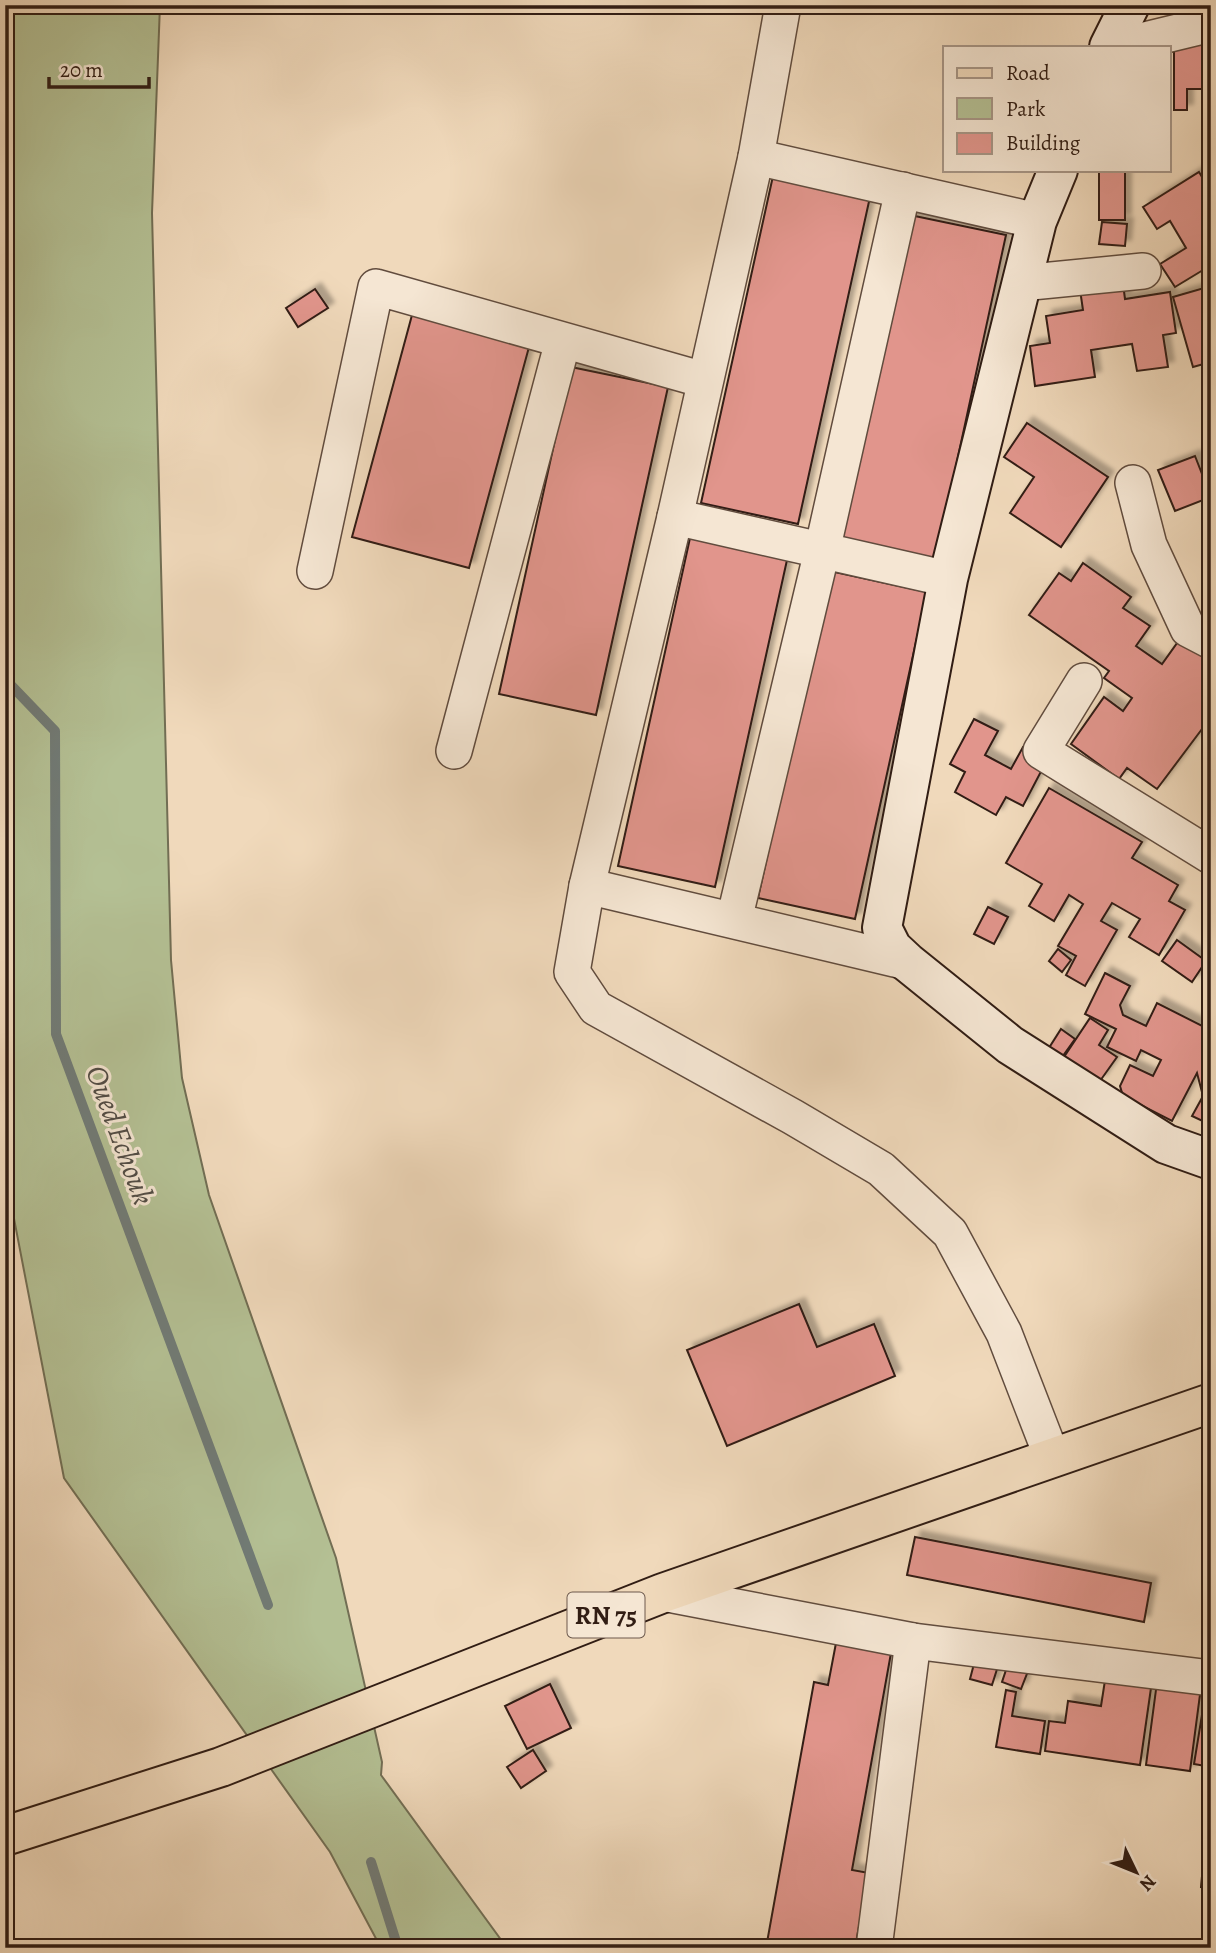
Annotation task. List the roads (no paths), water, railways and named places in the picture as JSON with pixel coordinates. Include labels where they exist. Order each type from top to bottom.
[{"type":"main road","name":"RN 75","points":[[5,1836],[221,1767],[663,1592],[1211,1403]]},
{"type":"street","points":[[783,5],[756,157],[675,517],[587,886],[572,972],[596,1008],[881,1169],[950,1233],[1004,1333],[1052,1457]]},
{"type":"street","points":[[1110,46],[1130,5]]},
{"type":"street","points":[[1120,46],[1211,23]]},
{"type":"street","points":[[756,157],[1037,220]]},
{"type":"street","points":[[1057,172],[1037,220],[948,579],[881,928],[892,948],[907,962],[1010,1045],[1167,1144],[1211,1160]]},
{"type":"street","points":[[734,920],[822,551],[903,190]]},
{"type":"street","points":[[1021,283],[1143,271]]},
{"type":"street","points":[[315,571],[376,287],[704,380]]},
{"type":"street","points":[[454,751],[564,341]]},
{"type":"street","points":[[1133,483],[1149,545],[1188,629],[1211,641]]},
{"type":"street","points":[[675,517],[948,579]]},
{"type":"street","points":[[1084,681],[1041,751],[1211,856]]},
{"type":"street","points":[[587,886],[907,962]]},
{"type":"street","points":[[663,1592],[913,1641],[1211,1678]]},
{"type":"street","points":[[874,1948],[913,1641]]},
{"type":"waterway","name":"Oued Echouk","points":[[5,679],[55,731],[56,1034],[268,1605]]},
{"type":"waterway","name":"Oued Echouk","points":[[371,1862],[398,1948]]}]
